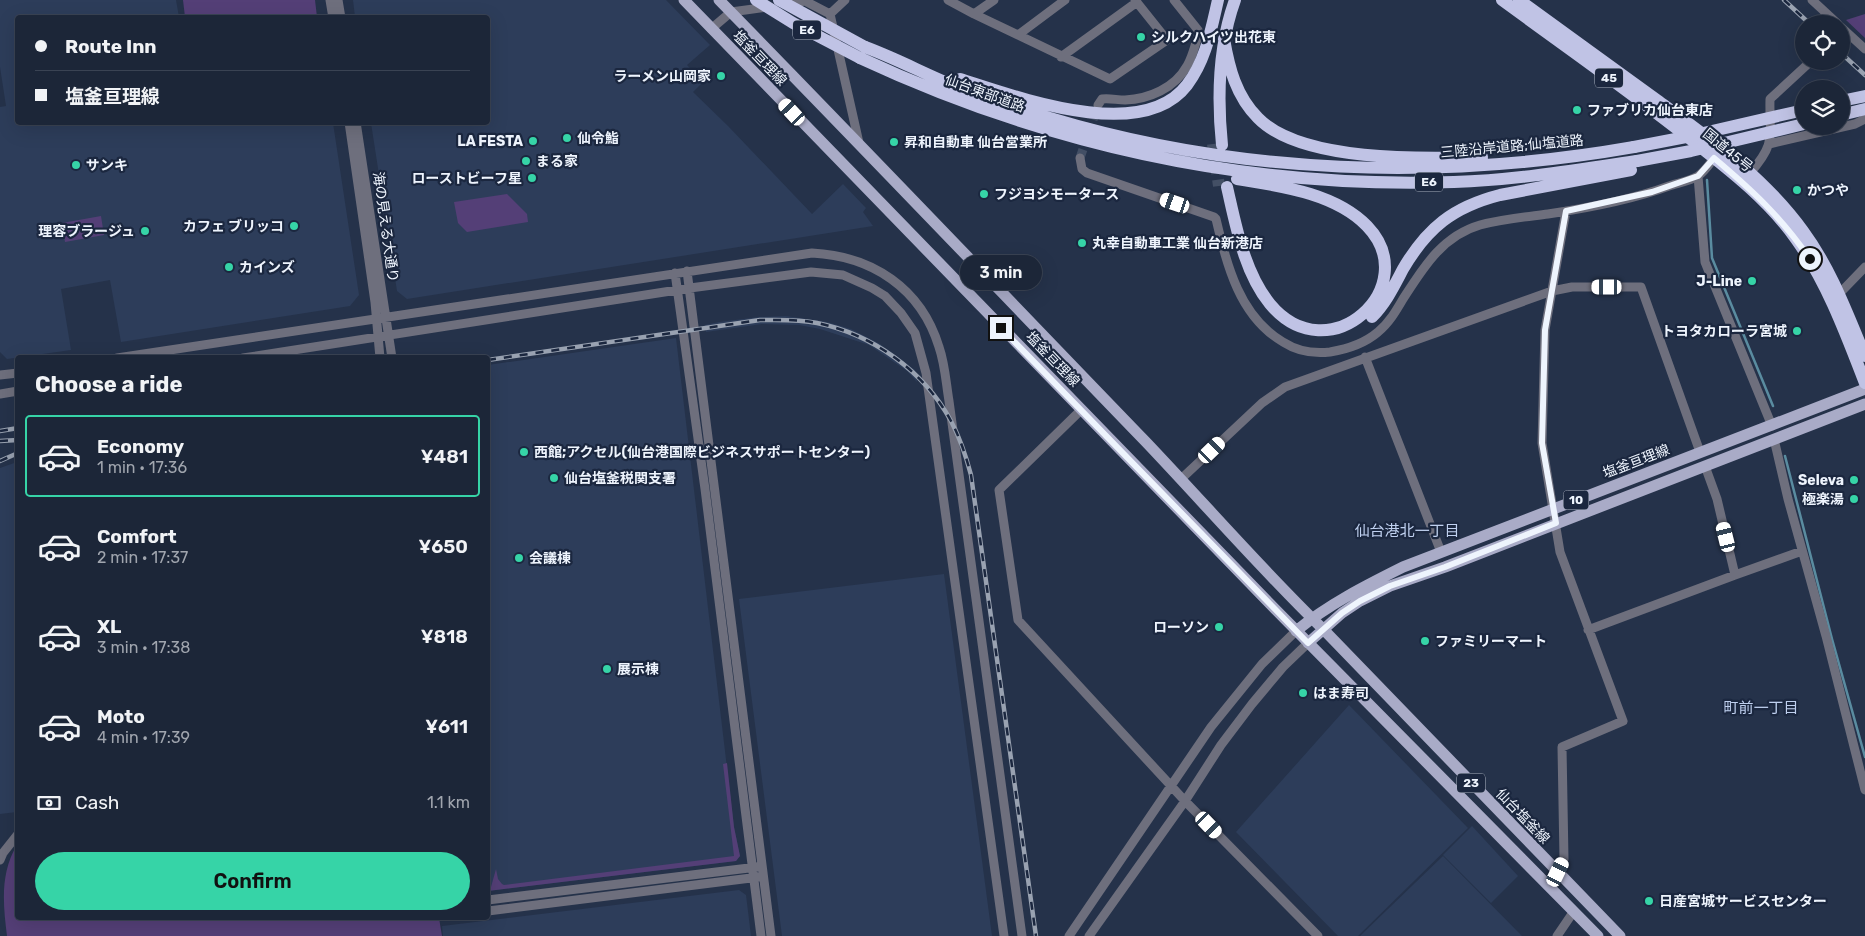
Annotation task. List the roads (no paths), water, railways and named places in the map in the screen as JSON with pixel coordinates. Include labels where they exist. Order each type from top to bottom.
[{"type":"highway","name":"仙台東部道路","points":[[756,0],[793,23],[952,85],[1048,118],[1114,135],[1218,148]]},
{"type":"highway","name":"仙台東部道路","points":[[779,0],[865,51],[911,82],[1006,117],[1103,146],[1153,158],[1221,169]]},
{"type":"highway","points":[[865,51],[1051,105],[1083,112],[1124,114],[1154,108],[1177,96],[1186,86],[1202,61],[1218,0]]},
{"type":"highway","points":[[1218,148],[1219,68],[1224,39],[1235,0]]},
{"type":"highway","name":"国道45号","points":[[1502,0],[1663,118],[1750,172],[1783,205],[1817,251],[1839,294],[1865,356]]},
{"type":"highway","name":"国道45号","points":[[1519,0],[1718,153],[1766,204],[1810,259],[1831,300],[1865,383]]},
{"type":"highway","points":[[1213,22],[1211,98],[1218,148]]},
{"type":"highway","points":[[1224,39],[1228,65],[1234,82],[1250,109],[1269,128],[1281,135],[1308,145],[1371,154],[1451,158],[1630,147]]},
{"type":"highway","points":[[1850,99],[1865,96]]},
{"type":"highway","points":[[1850,113],[1865,110]]},
{"type":"highway","name":"三陸沿岸道路;仙塩道路","points":[[1218,148],[1346,168],[1455,167],[1578,156],[1630,147],[1795,112]]},
{"type":"highway","points":[[1103,146],[1154,164],[1304,193],[1338,205],[1368,227],[1380,247],[1383,259],[1382,284],[1373,304],[1355,321],[1331,330],[1301,326],[1279,314],[1260,289],[1249,266],[1223,187],[1233,244],[1247,282],[1256,298],[1266,311],[1282,326],[1298,334],[1320,338],[1344,335],[1367,323],[1386,301],[1420,242],[1442,221],[1467,205],[1500,195],[1637,164],[1692,156],[1795,126]]},
{"type":"highway","name":"三陸沿岸道路;仙塩道路","points":[[1221,169],[1346,182],[1400,183],[1490,180],[1637,164]]},
{"type":"main road","name":"塩釜亘理線","points":[[684,0],[1308,643]]},
{"type":"main road","name":"塩釜亘理線","points":[[719,0],[859,143],[1181,479],[1284,591],[1323,629]]},
{"type":"main road","name":"塩釜亘理線","points":[[1296,631],[1328,607],[1370,583],[1441,552],[1865,390]]},
{"type":"main road","name":"10","points":[[1308,643],[1342,613],[1360,601],[1390,586],[1445,567],[1865,404]]},
{"type":"main road","name":"仙台塩釜線","points":[[1323,629],[1620,936]]},
{"type":"main road","name":"23","points":[[1308,643],[1598,936]]},
{"type":"street","points":[[330,0],[332,15]]},
{"type":"street","points":[[338,0],[340,15]]},
{"type":"street","points":[[830,14],[845,0]]},
{"type":"street","points":[[948,0],[1061,57],[1110,79],[1167,40],[1136,1],[1061,57]]},
{"type":"street","points":[[974,14],[994,0]]},
{"type":"street","points":[[1018,35],[1065,0]]},
{"type":"street","points":[[1098,105],[1102,99],[1124,100],[1154,93],[1170,86],[1187,67],[1199,33],[1174,0]]},
{"type":"street","points":[[1812,0],[1828,15]]},
{"type":"street","points":[[711,29],[731,12],[805,1],[830,14],[859,143]]},
{"type":"street","points":[[1850,35],[1865,49]]},
{"type":"street","points":[[1750,172],[1763,158],[1769,144],[1770,100],[1802,70]]},
{"type":"street","points":[[1769,144],[1855,124],[1865,119]]},
{"type":"street","points":[[349,125],[381,317],[377,337],[380,355]]},
{"type":"street","name":"海の見える大通り","points":[[356,125],[381,317],[389,335],[392,355]]},
{"type":"street","points":[[1080,158],[1082,170],[1087,173],[1214,217],[1236,286],[1254,317],[1270,333],[1292,347],[1315,352],[1355,347],[1379,332],[1392,318],[1429,259],[1457,236],[1486,224],[1566,211],[1652,192],[1698,176],[1718,153]]},
{"type":"street","points":[[1698,176],[1706,262],[1772,426]]},
{"type":"street","points":[[1558,872],[1564,859],[1562,747],[1623,721],[1560,552],[1542,443],[1545,330],[1566,211]]},
{"type":"street","points":[[136,355],[812,253],[849,258],[889,276],[911,295],[932,329],[940,348],[949,401],[1022,936]]},
{"type":"street","points":[[1839,294],[1865,267]]},
{"type":"street","points":[[687,271],[771,936]]},
{"type":"street","points":[[262,355],[690,288],[811,272],[843,275],[885,296],[901,313],[915,333],[922,354],[1004,936]]},
{"type":"street","points":[[675,273],[761,936]]},
{"type":"street","points":[[1181,479],[1262,402],[1285,387],[1552,291],[1572,287],[1641,287],[1700,452]]},
{"type":"street","points":[[1365,358],[1441,552]]},
{"type":"street","points":[[0,375],[15,373]]},
{"type":"street","points":[[0,394],[15,392]]},
{"type":"street","points":[[1081,410],[999,490],[1018,620],[1185,801],[1318,936]]},
{"type":"street","points":[[1774,439],[1865,790]]},
{"type":"street","points":[[1705,466],[1717,499],[1735,575]]},
{"type":"street","points":[[1588,630],[1802,550]]},
{"type":"street","points":[[1069,936],[1211,727],[1262,664],[1296,631]]},
{"type":"street","points":[[1089,936],[1185,801],[1221,745],[1283,667],[1308,643]]},
{"type":"street","points":[[0,860],[15,838]]},
{"type":"street","points":[[490,900],[763,866]]},
{"type":"street","points":[[490,911],[764,877]]},
{"type":"street","points":[[1557,936],[1574,911]]},
{"type":"waterway","points":[[1707,180],[1712,258],[1773,406]]},
{"type":"waterway","points":[[1785,456],[1832,639],[1865,757]]},
{"type":"tunnel","points":[[1080,158],[1097,108]]},
{"type":"tunnel","points":[[1213,144],[1219,186]]},
{"type":"railway","points":[[1784,0],[1800,15]]},
{"type":"railway","points":[[1850,61],[1865,75]]},
{"type":"railway","points":[[490,360],[760,320],[796,320],[837,328],[857,336],[894,357],[926,386],[940,403],[951,421],[971,475],[1036,936]]},
{"type":"railway","points":[[0,431],[15,428]]},
{"type":"railway","points":[[0,441],[15,440]]},
{"type":"railway","points":[[0,461],[15,454]]},
{"type":"place","name":"シルクハイツ出花東","points":[[1141,37]]},
{"type":"place","name":"ラーメン山岡家","points":[[721,76]]},
{"type":"place","name":"ファブリカ仙台東店","points":[[1577,110]]},
{"type":"place","name":"仙令鮨","points":[[567,138]]},
{"type":"place","name":"LA FESTA","points":[[533,141]]},
{"type":"place","name":"昇和自動車 仙台営業所","points":[[894,142]]},
{"type":"place","name":"まる家","points":[[526,161]]},
{"type":"place","name":"サンキ","points":[[76,165]]},
{"type":"place","name":"ローストビーフ星","points":[[532,178]]},
{"type":"place","name":"かつや","points":[[1797,190]]},
{"type":"place","name":"フジヨシモータース","points":[[984,194]]},
{"type":"place","name":"カフェ ブリッコ","points":[[294,226]]},
{"type":"place","name":"理容ブラージュ","points":[[145,231]]},
{"type":"place","name":"丸幸自動車工業 仙台新港店","points":[[1082,243]]},
{"type":"place","name":"カインズ","points":[[229,267]]},
{"type":"place","name":"J-Line","points":[[1752,281]]},
{"type":"place","name":"トヨタカローラ宮城","points":[[1797,331]]},
{"type":"place","name":"西館;アクセル(仙台港国際ビジネスサポートセンター)","points":[[524,452]]},
{"type":"place","name":"仙台塩釜税関支署","points":[[554,478]]},
{"type":"place","name":"Seleva","points":[[1854,480]]},
{"type":"place","name":"極楽湯","points":[[1854,499]]},
{"type":"place","name":"会議棟","points":[[519,558]]},
{"type":"place","name":"ローソン","points":[[1219,627]]},
{"type":"place","name":"ファミリーマート","points":[[1425,641]]},
{"type":"place","name":"展示棟","points":[[607,669]]},
{"type":"place","name":"はま寿司","points":[[1303,693]]},
{"type":"place","name":"日産宮城サービスセンター","points":[[1649,901]]},
{"type":"district","name":"仙台港北一丁目","points":[[1407,531]]},
{"type":"district","name":"町前一丁目","points":[[1761,708]]}]
